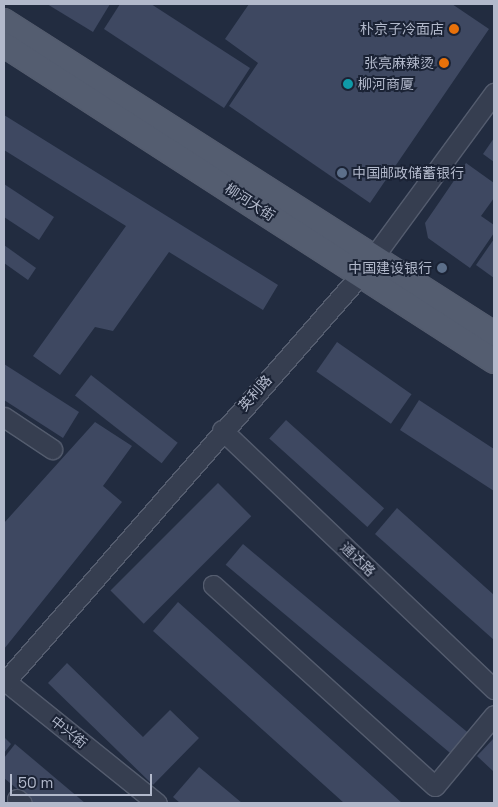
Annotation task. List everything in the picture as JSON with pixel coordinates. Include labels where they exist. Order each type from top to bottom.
[{"type":"main road","name":"柳河大街","points":[[4,21],[368,266],[494,361]]},
{"type":"main road","name":"柳河大街","points":[[4,46],[368,266],[494,334]]},
{"type":"street","name":"英利路","points":[[4,681],[222,430],[368,266],[494,93]]},
{"type":"street","points":[[4,417],[52,449]]},
{"type":"street","name":"通达路","points":[[222,430],[494,689]]},
{"type":"street","points":[[214,585],[435,786],[494,716]]},
{"type":"street","name":"中兴街","points":[[4,681],[144,799]]},
{"type":"building","points":[[47,4],[110,4],[93,32]]},
{"type":"building","points":[[120,4],[151,4],[250,68],[224,108],[104,29]]},
{"type":"building","name":"柳河商厦","points":[[249,4],[452,4],[489,29],[370,203],[229,106],[258,63],[225,39]]},
{"type":"building","points":[[4,115],[278,285],[263,310],[169,252],[113,331],[95,327],[60,375],[33,356],[126,226],[4,150]]},
{"type":"building","points":[[494,138],[494,162],[483,154]]},
{"type":"building","points":[[466,163],[494,183],[494,198],[481,216],[494,225],[494,233],[470,268],[428,238],[425,223]]},
{"type":"building","points":[[4,184],[54,217],[39,240],[4,217]]},
{"type":"building","points":[[494,239],[494,278],[476,265]]},
{"type":"building","points":[[4,245],[36,268],[28,280],[4,263]]},
{"type":"building","points":[[337,342],[412,394],[391,424],[316,371]]},
{"type":"building","points":[[4,364],[79,412],[63,438],[4,400]]},
{"type":"building","points":[[91,375],[178,443],[162,463],[75,395]]},
{"type":"building","points":[[419,400],[494,449],[494,491],[400,430]]},
{"type":"building","points":[[286,420],[384,508],[367,527],[269,439]]},
{"type":"building","points":[[95,422],[132,446],[103,486],[122,502],[4,649],[4,523]]},
{"type":"building","points":[[218,483],[251,516],[144,624],[111,590]]},
{"type":"building","points":[[397,508],[494,595],[494,640],[375,534]]},
{"type":"building","points":[[243,544],[469,734],[452,754],[226,565]]},
{"type":"building","points":[[178,602],[402,803],[344,803],[153,631]]},
{"type":"building","points":[[67,663],[143,737],[170,710],[199,738],[153,785],[48,683]]},
{"type":"building","points":[[4,737],[11,744],[4,753]]},
{"type":"building","points":[[494,738],[494,772],[477,756]]},
{"type":"building","points":[[15,744],[85,803],[34,803],[4,778],[4,758]]},
{"type":"building","points":[[199,767],[242,803],[180,803],[173,797]]},
{"type":"place","name":"朴京子冷面店","points":[[454,29]]},
{"type":"place","name":"张亮麻辣烫","points":[[444,63]]},
{"type":"place","name":"柳河商厦","points":[[348,84]]},
{"type":"place","name":"中国邮政储蓄银行","points":[[342,173]]},
{"type":"place","name":"中国建设银行","points":[[442,268]]}]
